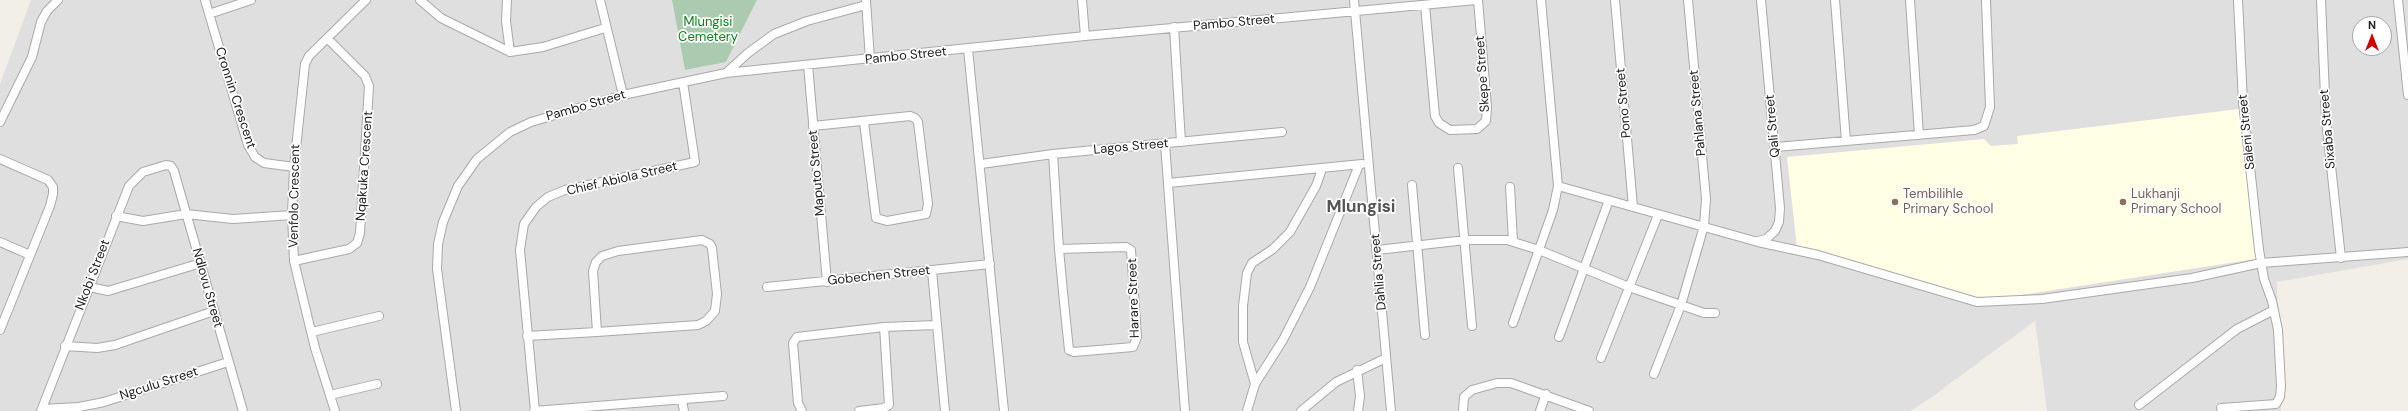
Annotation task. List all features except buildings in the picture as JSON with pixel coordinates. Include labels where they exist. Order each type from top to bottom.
[{"type":"street","points":[[0,122],[32,57],[41,22],[47,11],[58,0]]},
{"type":"street","name":"Cronnin Crescent","points":[[205,0],[248,145],[255,157],[264,162],[294,167]]},
{"type":"street","points":[[209,14],[251,0]]},
{"type":"street","name":"Venfolo Crescent","points":[[335,411],[312,332],[294,261],[292,215],[294,167],[305,64],[366,0]]},
{"type":"street","points":[[420,0],[441,18],[510,52],[543,47],[606,28]]},
{"type":"street","points":[[507,0],[506,21],[510,52]]},
{"type":"street","points":[[600,0],[623,95]]},
{"type":"street","points":[[1082,0],[1085,36]]},
{"type":"street","name":"Dahlia Street","points":[[1354,0],[1391,411]]},
{"type":"street","name":"Pambo Street","points":[[456,411],[437,269],[438,244],[443,222],[458,186],[477,159],[510,132],[531,122],[623,95],[726,73],[1085,36],[1354,13],[1477,0]]},
{"type":"street","name":"Skepe Street","points":[[1426,5],[1435,116],[1439,123],[1450,130],[1478,129],[1486,121],[1487,111],[1477,0]]},
{"type":"street","points":[[1512,323],[1555,204],[1558,186],[1541,0]]},
{"type":"street","name":"Pono Street","points":[[1615,0],[1633,207]]},
{"type":"street","name":"Pahlana Street","points":[[1654,374],[1681,305],[1704,226],[1706,199],[1688,0]]},
{"type":"street","name":"Qali Street","points":[[1758,242],[1771,236],[1779,222],[1776,147],[1761,0]]},
{"type":"street","points":[[1836,0],[1846,141]]},
{"type":"street","points":[[1910,0],[1920,135]]},
{"type":"street","points":[[1776,147],[1974,130],[1984,126],[1990,107],[1986,0]]},
{"type":"street","name":"Saleni Street","points":[[2221,408],[2276,404],[2279,401],[2281,356],[2274,310],[2264,279],[2261,263],[2243,102],[2238,0]]},
{"type":"street","name":"Sixaba Street","points":[[2321,0],[2326,120],[2341,258]]},
{"type":"street","points":[[2398,0],[2408,95]]},
{"type":"street","points":[[726,73],[748,53],[774,34],[866,3],[870,59]]},
{"type":"street","points":[[1174,28],[1182,142]]},
{"type":"street","name":"Nqakuka Crescent","points":[[294,261],[349,249],[357,243],[360,234],[369,86],[365,76],[328,39]]},
{"type":"street","points":[[968,49],[981,164],[1004,411]]},
{"type":"street","name":"Maputo Street","points":[[808,65],[827,282]]},
{"type":"street","name":"Chief Abiola Street","points":[[534,411],[520,250],[524,224],[528,215],[548,197],[565,190],[695,162],[683,82]]},
{"type":"street","points":[[813,126],[864,122],[910,116],[917,120],[928,204],[926,214],[887,221],[876,218],[864,122]]},
{"type":"street","name":"Lagos Street","points":[[981,164],[1053,154],[1282,132]]},
{"type":"street","points":[[1165,144],[1184,411]]},
{"type":"street","name":"Harare Street","points":[[1053,154],[1059,249],[1069,350],[1074,352],[1133,347],[1137,337],[1131,250],[1126,247],[1059,249]]},
{"type":"street","points":[[0,159],[48,180],[53,186],[50,206],[0,330]]},
{"type":"street","points":[[1247,411],[1254,384],[1300,310],[1360,164]]},
{"type":"street","points":[[1168,183],[1369,164]]},
{"type":"street","name":"Nkobi Street","points":[[42,410],[65,346],[90,287],[128,186],[138,175],[166,165],[171,166]]},
{"type":"street","name":"Ndlovu Street","points":[[171,166],[201,263],[243,411]]},
{"type":"street","points":[[1458,168],[1466,240],[1472,326]]},
{"type":"street","points":[[1254,384],[1243,342],[1243,306],[1247,273],[1252,263],[1273,250],[1290,232],[1316,186],[1322,169]]},
{"type":"street","points":[[1412,185],[1425,335]]},
{"type":"street","points":[[1558,186],[1758,242],[1818,255],[1927,289],[1987,303],[2042,299],[2192,278],[2261,263],[2408,252]]},
{"type":"street","points":[[1510,187],[1513,241]]},
{"type":"street","points":[[1559,337],[1585,270],[1609,200]]},
{"type":"street","points":[[116,216],[143,222],[186,214],[233,219],[292,215]]},
{"type":"street","points":[[1601,358],[1658,215]]},
{"type":"street","points":[[527,336],[597,332],[698,325],[706,321],[715,311],[717,294],[712,248],[710,244],[702,240],[618,251],[602,256],[596,262],[593,271],[597,332]]},
{"type":"street","points":[[1377,250],[1466,240],[1513,241],[1539,250],[1629,287],[1704,313],[1714,313]]},
{"type":"street","points":[[0,242],[30,255]]},
{"type":"street","points":[[90,287],[108,291],[201,263]]},
{"type":"street","name":"Gobechen Street","points":[[767,287],[990,264]]},
{"type":"street","points":[[932,271],[945,411]]},
{"type":"street","points":[[2139,405],[2237,328],[2274,310]]},
{"type":"street","points":[[65,346],[97,348],[115,345],[214,311]]},
{"type":"street","points":[[312,332],[380,316]]},
{"type":"street","points":[[802,411],[798,404],[793,343],[797,337],[884,327],[936,325]]},
{"type":"street","points":[[859,411],[884,408],[888,406],[890,401],[884,327]]},
{"type":"street","points":[[1301,411],[1324,391],[1357,370],[1386,358]]},
{"type":"street","name":"Ngculu Street","points":[[42,410],[79,407],[104,402],[228,362]]},
{"type":"street","points":[[1357,370],[1360,396],[1358,411]]},
{"type":"street","points":[[1463,411],[1463,403],[1466,394],[1485,386],[1511,383],[1546,394],[1589,411]]},
{"type":"street","points":[[330,395],[377,384]]},
{"type":"street","points":[[1540,411],[1546,394]]},
{"type":"street","points":[[534,411],[682,401],[723,396]]},
{"type":"street","points":[[682,401],[684,411]]},
{"type":"shaded area","points":[[31,0],[672,0],[685,70],[726,62],[757,0],[2408,0],[2408,259],[2277,282],[2281,411],[2047,411],[2035,321],[1929,399],[1910,411],[0,411],[0,84]]},
{"type":"shaded area","points":[[2239,109],[2256,259],[2008,297],[1980,299],[1797,248],[1787,157],[1984,139],[1991,146],[2018,144],[2017,136]]},
{"type":"green space","name":"Mlungisi Cemetery","points":[[672,0],[757,0],[726,62],[685,70]]},
{"type":"place","name":"Tembilihle Primary School","points":[[1895,202]]},
{"type":"place","name":"Lukhanji Primary School","points":[[2123,202]]},
{"type":"district","name":"Mlungisi","points":[[1361,208]]}]
